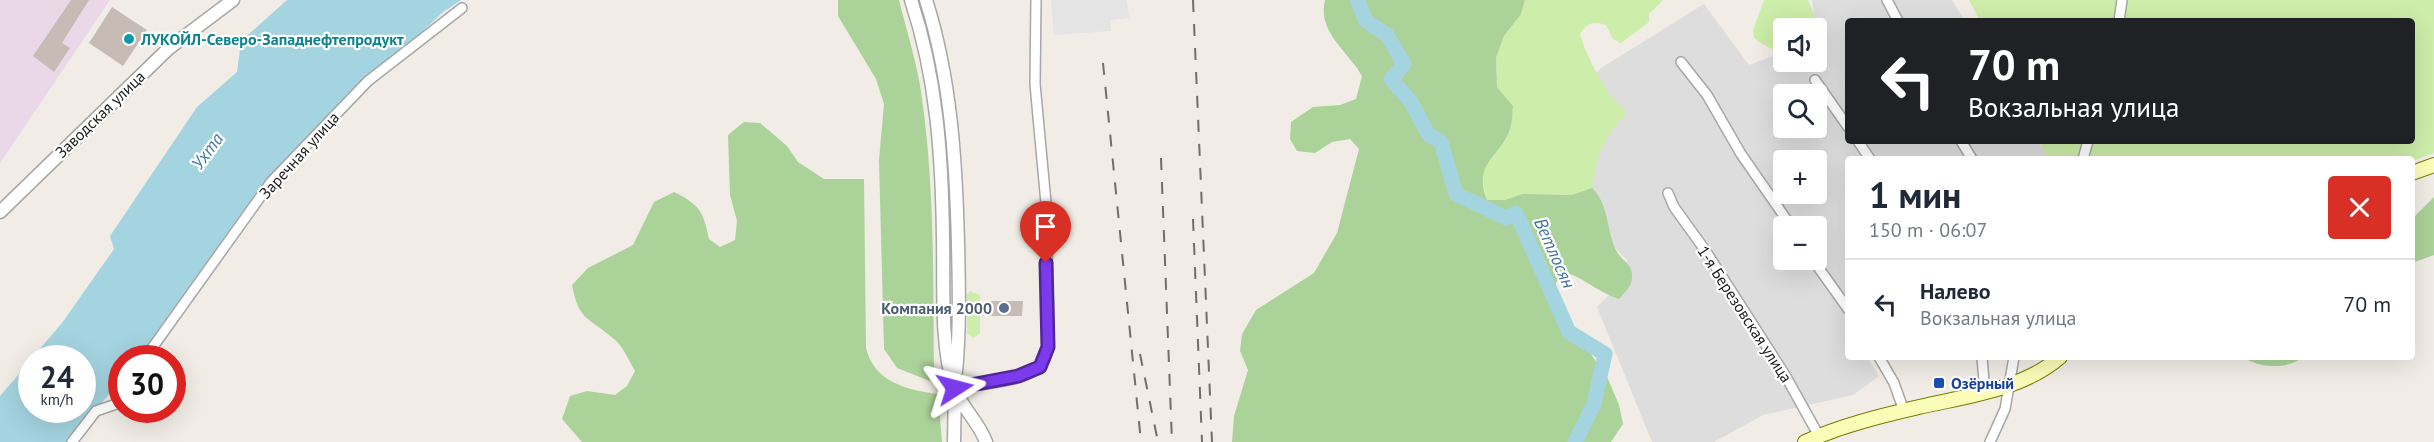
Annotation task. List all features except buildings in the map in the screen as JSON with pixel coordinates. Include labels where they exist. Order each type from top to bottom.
[{"type":"main road","points":[[2415,172],[2434,165]]},
{"type":"main road","points":[[1810,440],[1904,411],[1985,393],[2034,374],[2055,360]]},
{"type":"street","name":"Заводская улица","points":[[0,212],[88,124],[168,49],[233,0]]},
{"type":"street","points":[[911,0],[924,42],[935,102],[942,164],[945,333],[955,388],[982,431],[986,442]]},
{"type":"street","points":[[926,0],[943,69],[956,162],[960,335],[955,388],[954,442]]},
{"type":"street","points":[[955,388],[1027,374],[1040,367],[1047,355],[1049,340],[1046,203],[1035,84],[1036,0]]},
{"type":"street","points":[[1887,0],[1896,18]]},
{"type":"street","points":[[2119,18],[2122,0]]},
{"type":"street","name":"Заречная улица","points":[[154,345],[271,182],[368,81],[462,9]]},
{"type":"street","points":[[1681,62],[1707,95],[1742,154],[1784,216]]},
{"type":"street","points":[[1815,81],[1845,123]]},
{"type":"street","name":"1-я Березовская улица","points":[[1668,193],[1674,207],[1705,250],[1785,375],[1810,440]]},
{"type":"street","points":[[1820,270],[1845,305]]},
{"type":"street","points":[[1881,360],[1894,383],[1904,411]]},
{"type":"street","points":[[1982,360],[1985,393]]},
{"type":"street","points":[[1990,442],[2005,409],[2013,360]]},
{"type":"street","points":[[72,442],[96,411],[108,407]]},
{"type":"shaded area","points":[[0,0],[110,0],[0,163]]},
{"type":"shaded area","points":[[1051,0],[1127,0],[1129,18],[1110,20],[1111,31],[1054,35]]},
{"type":"shaded area","points":[[1812,0],[1952,0],[1963,18],[1845,18],[1845,144],[2040,144],[2047,156],[1845,156],[1845,360],[1869,360],[1879,376],[1853,395],[1763,415],[1714,442],[1652,442],[1597,307],[1617,287],[1627,260],[1573,206],[1552,120],[1601,68],[1704,4],[1749,65],[1773,56],[1773,72],[1827,72],[1827,18],[1815,18]]},
{"type":"green space","points":[[838,0],[899,0],[915,61],[926,133],[931,202],[934,375],[930,381],[897,368],[884,349],[879,160],[884,104],[876,79],[838,16]]},
{"type":"green space","points":[[1325,0],[1525,0],[1521,14],[1504,36],[1496,58],[1497,87],[1513,106],[1512,120],[1508,135],[1486,167],[1483,187],[1487,200],[1505,200],[1522,194],[1572,195],[1592,188],[1602,202],[1615,248],[1631,271],[1630,286],[1619,299],[1570,274],[1556,282],[1557,305],[1608,379],[1619,405],[1623,424],[1611,442],[1232,442],[1234,416],[1248,370],[1240,351],[1242,334],[1256,310],[1314,273],[1337,233],[1359,149],[1350,139],[1332,142],[1315,153],[1297,151],[1290,139],[1291,122],[1313,107],[1340,105],[1356,99],[1362,76],[1335,41],[1325,22]]},
{"type":"green space","points":[[1525,0],[1663,0],[1649,14],[1649,22],[1621,43],[1613,39],[1606,25],[1602,24],[1588,25],[1580,34],[1601,81],[1626,113],[1602,148],[1592,188],[1572,195],[1522,194],[1505,200],[1487,200],[1483,186],[1486,166],[1503,144],[1512,123],[1513,106],[1497,87],[1496,58],[1504,36],[1521,14]]},
{"type":"green space","points":[[1764,0],[1808,0],[1816,18],[1773,18],[1773,48],[1754,38],[1753,30]]},
{"type":"green space","points":[[1969,0],[2434,0],[2434,153],[2415,160],[2415,156],[2046,156],[2040,144],[2415,144],[2415,18],[1978,18]]},
{"type":"green space","points":[[744,122],[760,123],[787,146],[798,162],[824,179],[864,179],[866,348],[876,369],[893,382],[915,390],[938,394],[942,442],[582,442],[562,419],[570,396],[587,391],[615,395],[627,386],[635,371],[617,342],[582,313],[572,285],[588,268],[633,245],[654,202],[674,192],[690,201],[699,210],[709,239],[720,247],[735,240],[737,221],[730,195],[728,135]]},
{"type":"green space","points":[[2434,197],[2434,255],[2415,262],[2415,216]]},
{"type":"green space","points":[[970,291],[980,295],[980,333],[974,338],[967,334],[967,295]]},
{"type":"green space","points":[[2248,360],[2298,360],[2281,366]]},
{"type":"water","name":"Ухта","points":[[287,0],[461,0],[443,12],[303,145],[150,345],[108,345],[108,396],[96,409],[96,345],[43,345],[62,323],[114,249],[110,236],[197,107],[237,72],[241,41]]},
{"type":"water","points":[[18,375],[18,423],[84,423],[67,442],[0,442],[0,396]]},
{"type":"waterway","name":"Ветлосян","points":[[1357,0],[1366,21],[1387,35],[1404,64],[1391,79],[1411,102],[1428,134],[1441,142],[1456,194],[1506,218],[1516,213],[1569,332],[1605,354],[1594,404],[1575,442]]},
{"type":"railway","points":[[1193,0],[1212,442]]},
{"type":"railway","points":[[1103,63],[1141,442]]},
{"type":"railway","points":[[1161,158],[1172,442]]},
{"type":"railway","points":[[1193,219],[1202,442]]},
{"type":"railway","points":[[1140,354],[1158,442]]},
{"type":"place","name":"ЛУКОЙЛ-Северо-Западнефтепродукт","points":[[129,39]]},
{"type":"place","name":"Компания 2000","points":[[1004,308]]},
{"type":"place","name":"Озёрный","points":[[1939,383]]},
{"type":"route","points":[[955,388],[1027,374],[1040,367],[1047,355],[1049,340],[1046,263]]}]
